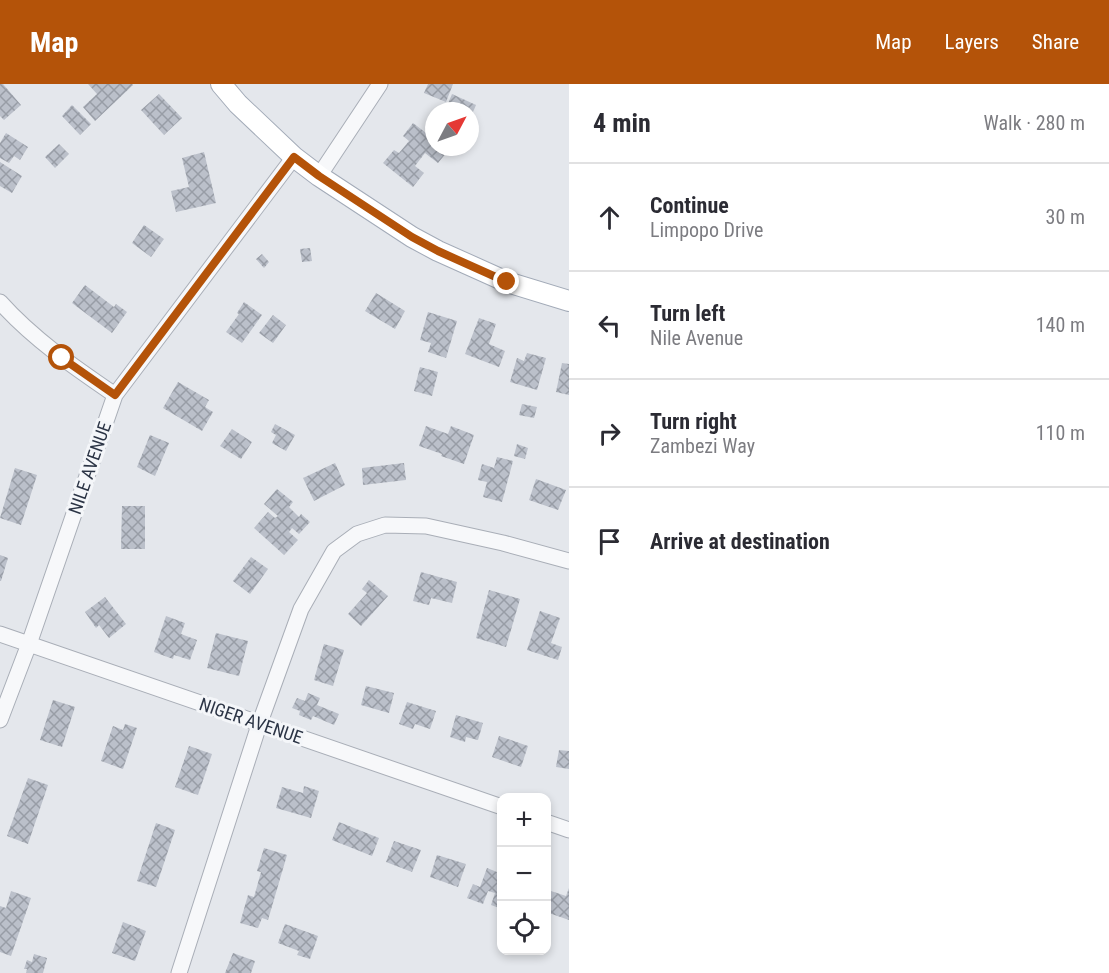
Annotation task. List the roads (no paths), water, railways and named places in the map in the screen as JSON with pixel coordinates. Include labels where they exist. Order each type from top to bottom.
[{"type":"main road","points":[[221,84],[238,104],[294,157],[412,237],[507,282],[569,302]]},
{"type":"street","points":[[319,176],[380,84]]},
{"type":"street","name":"NILE AVENUE","points":[[0,720],[29,644],[115,395],[294,157]]},
{"type":"street","points":[[0,302],[15,319],[62,358],[115,395]]},
{"type":"street","points":[[179,973],[259,724],[301,609],[334,551],[357,534],[385,525],[426,526],[569,561]]},
{"type":"street","name":"NIGER AVENUE","points":[[0,634],[497,806]]},
{"type":"street","points":[[551,824],[569,830]]}]
